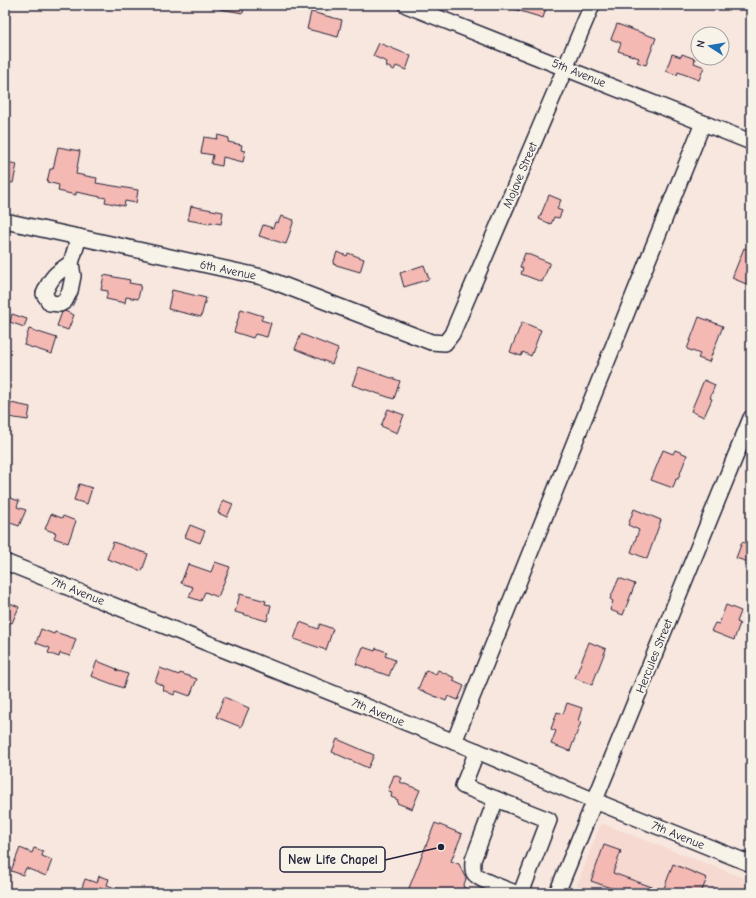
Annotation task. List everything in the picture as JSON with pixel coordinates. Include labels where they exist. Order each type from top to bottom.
[{"type":"street","name":"5th Avenue","points":[[406,5],[751,142]]},
{"type":"street","name":"Mojave Street","points":[[445,343],[452,334],[592,5]]},
{"type":"street","points":[[454,742],[703,122]]},
{"type":"street","name":"6th Avenue","points":[[5,221],[262,278],[431,342],[445,343]]},
{"type":"street","points":[[71,263],[79,237]]},
{"type":"street","name":"Hercules Street","points":[[557,893],[751,418]]},
{"type":"street","name":"7th Avenue","points":[[5,562],[477,751],[595,801],[751,864]]},
{"type":"street","points":[[477,751],[463,786],[549,820],[521,893]]},
{"type":"street","points":[[496,799],[473,860],[473,867],[475,874],[480,878],[515,893]]},
{"type":"shaded area","points":[[601,823],[751,881],[750,893],[574,893]]},
{"type":"building","points":[[220,5],[244,5],[243,13],[220,9]]},
{"type":"building","points":[[507,5],[547,5],[543,18],[507,7]]},
{"type":"building","points":[[311,12],[342,20],[338,37],[307,29]]},
{"type":"building","points":[[617,24],[656,38],[646,65],[637,62],[639,58],[618,51],[621,43],[611,39]]},
{"type":"building","points":[[379,43],[411,56],[406,70],[396,66],[394,70],[386,66],[387,62],[373,56]]},
{"type":"building","points":[[672,54],[681,57],[682,54],[690,57],[690,66],[704,67],[699,80],[678,72],[677,75],[666,71]]},
{"type":"building","points":[[218,135],[229,138],[228,142],[242,145],[241,150],[245,151],[243,162],[223,157],[222,166],[211,164],[213,155],[201,153],[204,137],[217,139]]},
{"type":"building","points":[[58,147],[80,151],[76,174],[97,178],[96,183],[138,190],[136,203],[125,201],[124,206],[105,202],[106,198],[76,192],[76,195],[58,191],[59,185],[47,182],[50,169],[53,169]]},
{"type":"building","points":[[5,162],[17,164],[13,183],[5,182]]},
{"type":"building","points":[[549,195],[561,200],[557,209],[562,211],[559,218],[554,217],[551,224],[539,219]]},
{"type":"building","points":[[191,206],[223,212],[221,224],[210,222],[210,224],[188,220]]},
{"type":"building","points":[[281,216],[294,220],[286,244],[259,236],[263,225],[273,228],[275,222],[278,223]]},
{"type":"building","points":[[744,248],[751,251],[751,286],[732,278]]},
{"type":"building","points":[[337,252],[347,256],[348,253],[364,259],[360,272],[333,264]]},
{"type":"building","points":[[525,253],[550,263],[542,282],[521,274],[523,268],[520,267]]},
{"type":"building","points":[[424,265],[429,279],[404,287],[400,273]]},
{"type":"building","points":[[104,275],[130,280],[129,283],[141,285],[138,299],[126,297],[125,303],[106,299],[108,291],[101,290]]},
{"type":"building","points":[[172,290],[206,298],[201,317],[168,309]]},
{"type":"building","points":[[241,309],[263,316],[261,320],[271,323],[267,337],[255,334],[253,338],[234,332]]},
{"type":"building","points":[[65,311],[74,315],[68,330],[57,326],[62,312]]},
{"type":"building","points":[[12,314],[27,319],[24,327],[10,322]]},
{"type":"building","points":[[699,317],[723,326],[709,362],[698,358],[700,354],[687,349]]},
{"type":"building","points":[[522,322],[541,330],[531,356],[523,352],[521,356],[510,352]]},
{"type":"building","points":[[29,329],[57,338],[52,354],[24,345]]},
{"type":"building","points":[[301,334],[338,349],[332,364],[295,349]]},
{"type":"building","points":[[359,367],[400,381],[394,399],[352,385]]},
{"type":"building","points":[[704,380],[715,385],[710,398],[712,399],[704,417],[691,411]]},
{"type":"building","points":[[11,403],[30,407],[28,420],[8,417]]},
{"type":"building","points":[[388,409],[404,415],[397,433],[381,426]]},
{"type":"building","points":[[663,450],[673,454],[675,450],[687,455],[673,488],[651,480]]},
{"type":"building","points":[[79,484],[92,488],[87,504],[74,500]]},
{"type":"building","points":[[5,496],[19,501],[17,507],[26,510],[19,526],[5,521]]},
{"type":"building","points":[[223,500],[233,504],[227,517],[218,513]]},
{"type":"building","points":[[634,509],[661,520],[647,559],[631,552],[639,530],[628,525]]},
{"type":"building","points":[[51,514],[62,518],[63,516],[76,521],[68,543],[54,538],[56,533],[45,529]]},
{"type":"building","points":[[190,525],[205,531],[200,543],[185,537]]},
{"type":"building","points":[[113,542],[148,554],[142,571],[107,559]]},
{"type":"building","points":[[742,542],[751,545],[751,552],[748,562],[736,558]]},
{"type":"building","points":[[215,562],[230,567],[218,597],[205,592],[201,601],[189,597],[193,587],[181,583],[188,564],[211,572]]},
{"type":"building","points":[[619,578],[635,584],[623,615],[610,610],[613,601],[610,599]]},
{"type":"building","points":[[240,594],[266,601],[265,604],[271,605],[267,621],[235,612]]},
{"type":"building","points":[[5,601],[19,607],[12,623],[5,621]]},
{"type":"building","points":[[726,605],[741,611],[737,622],[740,623],[734,640],[711,631],[715,623],[719,624]]},
{"type":"building","points":[[300,622],[318,629],[320,624],[333,629],[326,650],[294,639]]},
{"type":"building","points":[[41,629],[54,634],[55,632],[76,639],[70,656],[60,653],[59,657],[48,653],[50,648],[36,643]]},
{"type":"building","points":[[589,642],[606,649],[592,685],[575,678]]},
{"type":"building","points":[[363,647],[375,651],[376,648],[387,652],[385,656],[395,660],[389,676],[356,664]]},
{"type":"building","points":[[97,661],[128,674],[123,688],[91,676]]},
{"type":"building","points":[[160,668],[179,675],[180,673],[197,679],[190,696],[176,691],[174,695],[163,690],[164,686],[155,682]]},
{"type":"building","points":[[426,670],[436,674],[438,670],[455,678],[453,681],[464,686],[458,700],[448,696],[446,701],[418,689]]},
{"type":"building","points":[[224,697],[249,708],[241,727],[216,717]]},
{"type":"building","points":[[567,703],[582,708],[578,721],[581,722],[570,751],[551,744],[556,731],[551,729],[557,712],[563,714]]},
{"type":"building","points":[[337,739],[374,755],[368,768],[332,752]]},
{"type":"building","points":[[394,775],[402,778],[400,782],[420,790],[412,809],[397,803],[398,800],[391,797],[392,792],[388,791]]},
{"type":"building","points":[[435,823],[462,834],[451,861],[459,864],[466,879],[463,887],[477,893],[407,893]]},
{"type":"building","points":[[604,845],[621,851],[613,873],[663,891],[673,864],[707,878],[701,893],[625,893],[591,881]]},
{"type":"building","points":[[20,848],[32,853],[34,848],[43,851],[42,856],[52,860],[46,876],[26,868],[23,875],[11,871]]},
{"type":"building","points":[[99,876],[109,879],[107,885],[126,893],[80,893],[85,879],[97,883]]},
{"type":"place","name":"New Life Chapel","points":[[441,847]]}]
